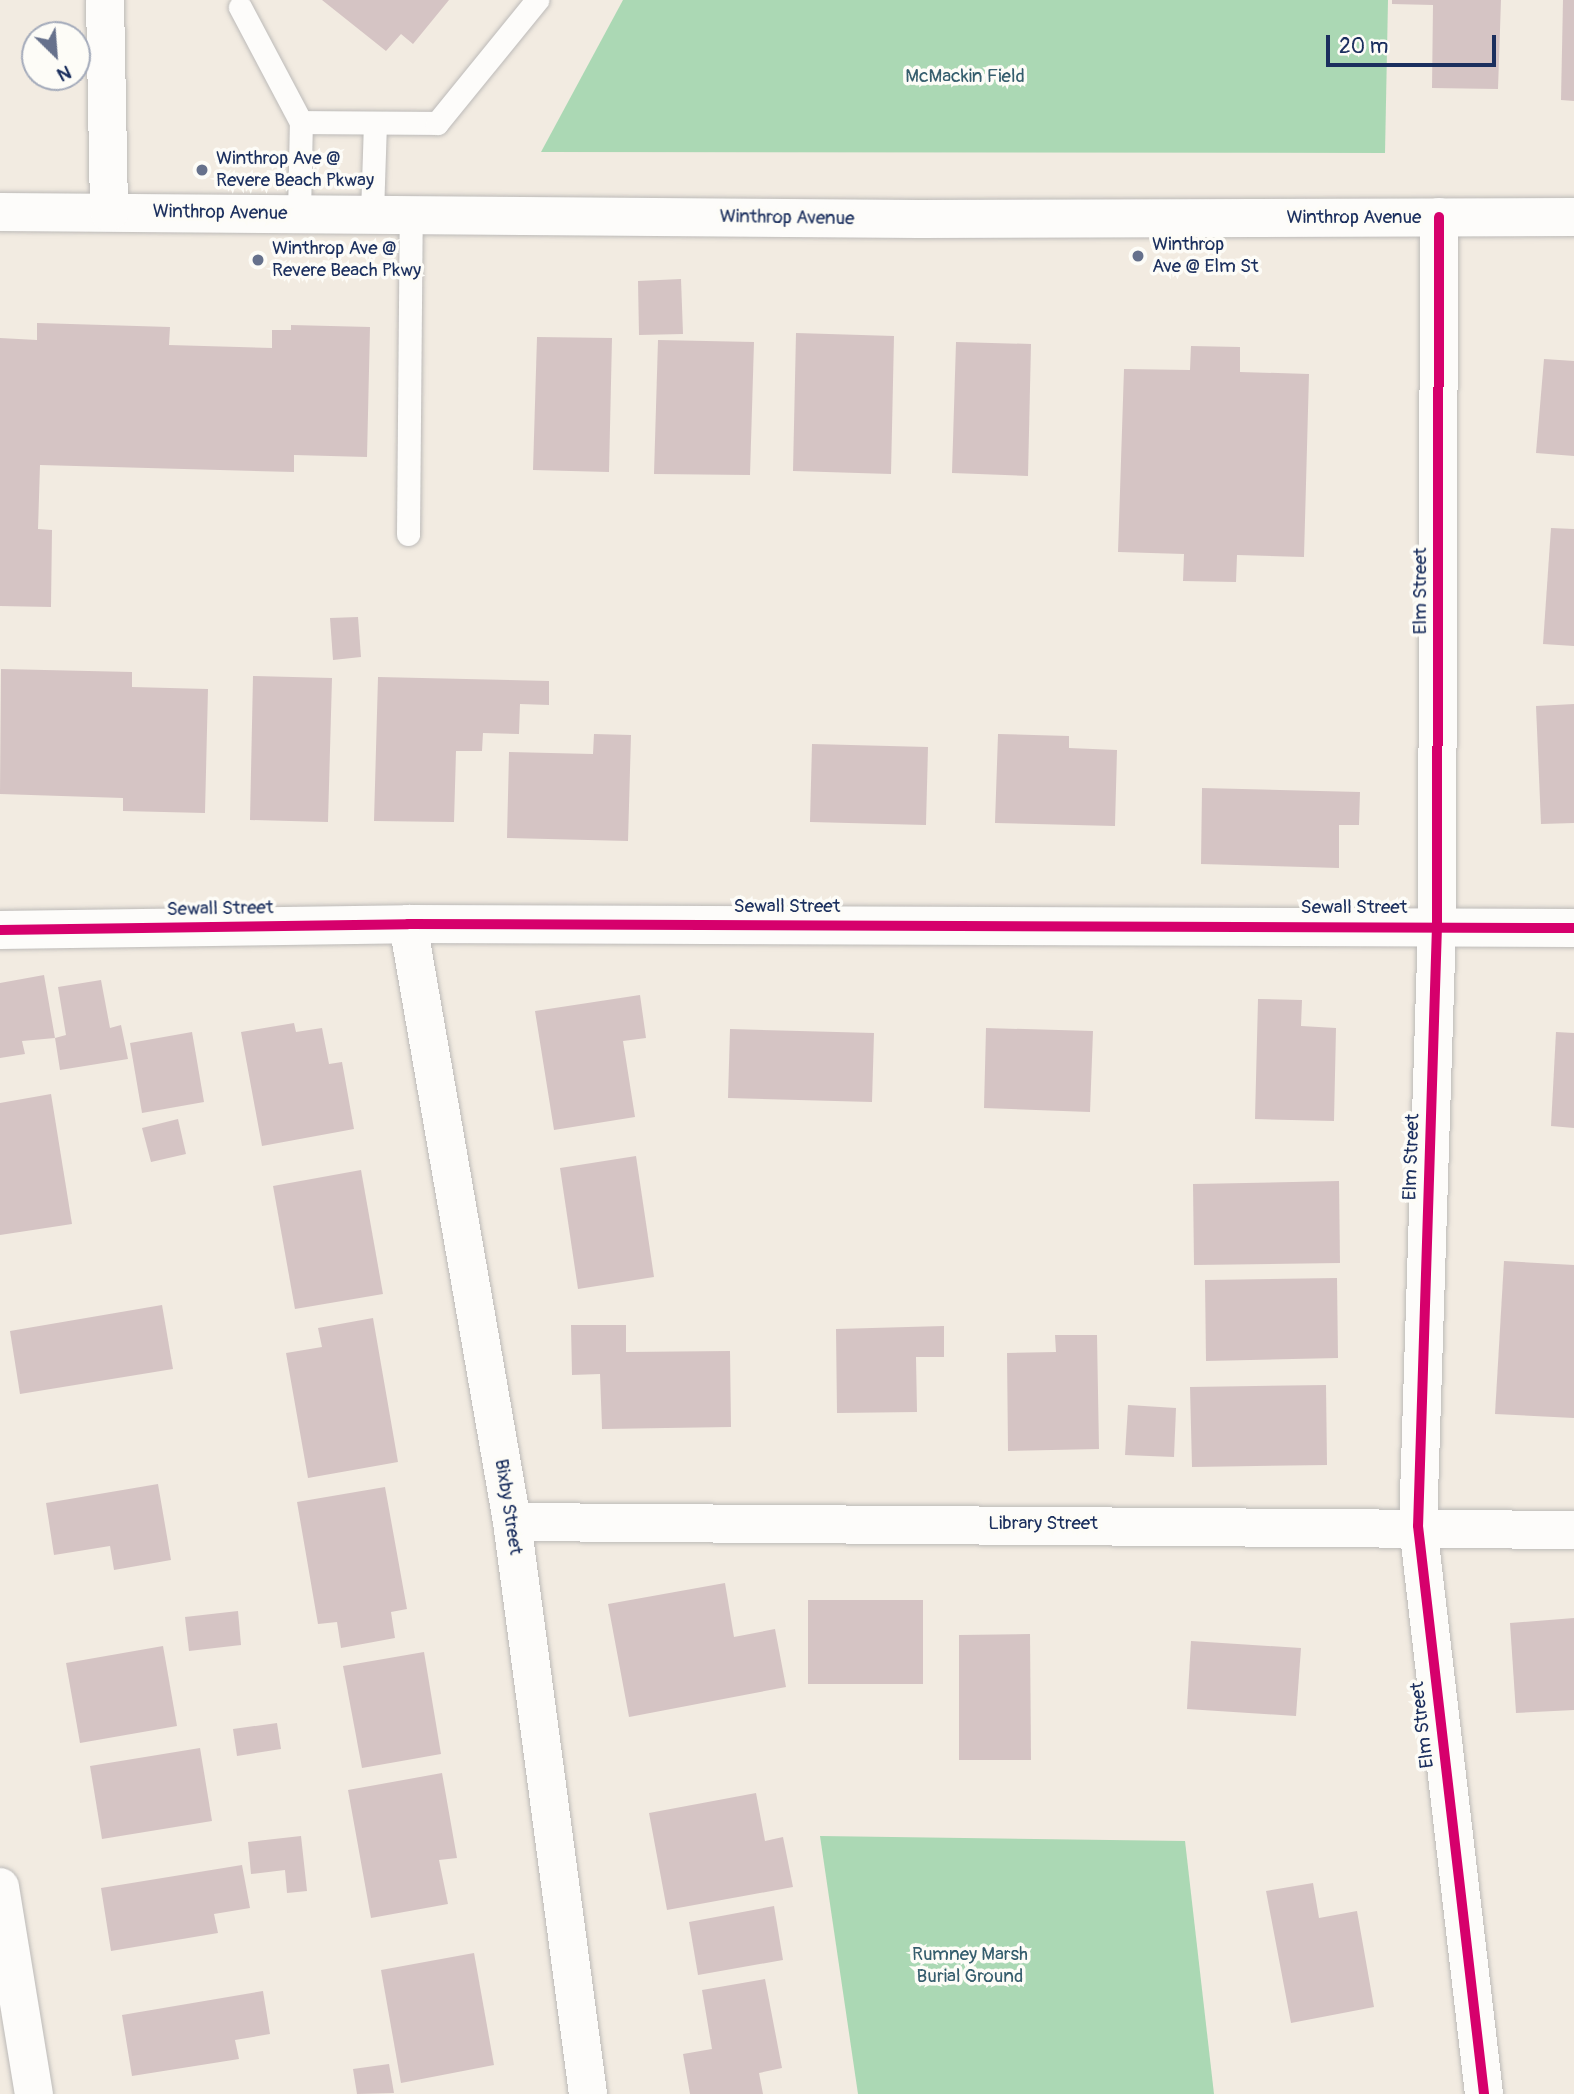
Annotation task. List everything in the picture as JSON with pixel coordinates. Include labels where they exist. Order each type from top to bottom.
[{"type":"main road","points":[[105,0],[109,212]]},
{"type":"main road","name":"Winthrop Avenue","points":[[0,212],[1574,217]]},
{"type":"main road","name":"Elm Street","points":[[1440,217],[1437,926],[1418,1526],[1484,2094]]},
{"type":"main road","name":"Sewall Street","points":[[0,930],[408,924],[1574,928]]},
{"type":"main road","name":"Bixby Street","points":[[408,924],[512,1522],[588,2094]]},
{"type":"main road","name":"Library Street","points":[[512,1522],[1418,1526],[1574,1530]]},
{"type":"main road","points":[[0,1887],[34,2094]]},
{"type":"lane","points":[[301,122],[437,123],[537,0]]},
{"type":"lane","points":[[240,7],[301,122],[299,214]]},
{"type":"lane","points":[[372,213],[375,123]]},
{"type":"lane","points":[[408,534],[411,214]]},
{"type":"green space","name":"McMackin Field","points":[[623,0],[1388,0],[1385,153],[541,152]]},
{"type":"green space","name":"Rumney Marsh Burial Ground","points":[[820,1836],[1185,1841],[1214,2094],[858,2094]]},
{"type":"building","points":[[322,0],[449,0],[413,44],[401,34],[386,51]]},
{"type":"building","points":[[1392,0],[1501,0],[1498,89],[1432,88],[1433,5],[1392,4]]},
{"type":"building","points":[[1563,0],[1574,0],[1574,101],[1561,100]]},
{"type":"building","points":[[681,279],[683,334],[639,335],[638,281]]},
{"type":"building","points":[[37,323],[170,327],[169,345],[272,348],[272,330],[291,330],[291,325],[370,327],[367,457],[294,455],[294,472],[40,465],[38,529],[52,530],[51,607],[0,606],[0,338],[37,340]]},
{"type":"building","points":[[796,333],[894,336],[891,474],[793,471]]},
{"type":"building","points":[[537,337],[612,338],[609,472],[533,470]]},
{"type":"building","points":[[658,340],[754,342],[750,475],[654,474]]},
{"type":"building","points":[[956,342],[1031,344],[1028,476],[952,473]]},
{"type":"building","points":[[1191,346],[1240,347],[1240,372],[1309,374],[1304,557],[1237,555],[1236,582],[1183,581],[1184,554],[1118,552],[1124,369],[1190,370]]},
{"type":"building","points":[[1544,359],[1574,361],[1574,456],[1536,453]]},
{"type":"building","points":[[1551,528],[1574,529],[1574,646],[1543,644]]},
{"type":"building","points":[[358,617],[361,657],[333,660],[330,618]]},
{"type":"building","points":[[1,669],[132,672],[132,687],[208,689],[205,813],[123,811],[123,798],[0,794]]},
{"type":"building","points":[[253,676],[332,678],[328,822],[250,820]]},
{"type":"building","points":[[378,677],[549,681],[549,705],[520,704],[519,734],[483,733],[482,751],[456,751],[454,822],[374,821]]},
{"type":"building","points":[[1574,704],[1574,823],[1541,824],[1536,706]]},
{"type":"building","points":[[594,734],[631,735],[628,841],[507,838],[509,752],[593,754]]},
{"type":"building","points":[[998,734],[1069,736],[1069,748],[1117,750],[1115,826],[995,823]]},
{"type":"building","points":[[812,744],[928,747],[926,825],[810,822]]},
{"type":"building","points":[[1202,788],[1360,792],[1359,825],[1339,825],[1339,868],[1201,864]]},
{"type":"building","points":[[44,975],[55,1038],[22,1041],[25,1054],[0,1058],[0,983]]},
{"type":"building","points":[[101,980],[110,1028],[121,1025],[128,1059],[60,1070],[55,1038],[66,1035],[58,987]]},
{"type":"building","points":[[640,995],[646,1038],[623,1041],[635,1117],[554,1130],[535,1011]]},
{"type":"building","points":[[1258,999],[1302,1000],[1301,1026],[1336,1028],[1334,1121],[1255,1119]]},
{"type":"building","points":[[294,1023],[296,1032],[322,1028],[329,1064],[342,1062],[354,1129],[262,1146],[241,1032]]},
{"type":"building","points":[[986,1028],[1093,1031],[1090,1112],[984,1108]]},
{"type":"building","points":[[730,1029],[874,1033],[872,1102],[728,1098]]},
{"type":"building","points":[[192,1032],[204,1102],[142,1113],[130,1043]]},
{"type":"building","points":[[1556,1032],[1574,1033],[1574,1128],[1551,1126]]},
{"type":"building","points":[[51,1094],[72,1224],[0,1235],[0,1103]]},
{"type":"building","points":[[178,1119],[186,1154],[151,1162],[142,1128]]},
{"type":"building","points":[[636,1156],[654,1277],[578,1289],[560,1168]]},
{"type":"building","points":[[361,1170],[383,1294],[295,1309],[273,1186]]},
{"type":"building","points":[[1339,1181],[1340,1263],[1194,1265],[1193,1184]]},
{"type":"building","points":[[1504,1261],[1574,1265],[1574,1418],[1495,1414]]},
{"type":"building","points":[[1337,1278],[1338,1358],[1206,1361],[1205,1280]]},
{"type":"building","points":[[162,1305],[173,1369],[20,1394],[10,1331]]},
{"type":"building","points":[[373,1318],[398,1462],[308,1478],[286,1353],[322,1347],[318,1328]]},
{"type":"building","points":[[571,1325],[626,1325],[626,1352],[730,1351],[731,1427],[602,1429],[600,1374],[572,1375]]},
{"type":"building","points":[[944,1326],[944,1357],[916,1357],[917,1412],[837,1413],[836,1329]]},
{"type":"building","points":[[1055,1335],[1097,1335],[1099,1449],[1008,1451],[1007,1353],[1056,1352]]},
{"type":"building","points":[[1326,1385],[1327,1465],[1192,1467],[1190,1387]]},
{"type":"building","points":[[1128,1405],[1176,1408],[1174,1457],[1125,1455]]},
{"type":"building","points":[[158,1484],[171,1560],[114,1570],[110,1546],[54,1555],[46,1503]]},
{"type":"building","points":[[385,1487],[407,1609],[391,1612],[395,1638],[341,1648],[337,1622],[318,1624],[297,1502]]},
{"type":"building","points":[[725,1583],[734,1637],[775,1629],[786,1687],[629,1717],[608,1604]]},
{"type":"building","points":[[808,1600],[923,1600],[923,1684],[808,1684]]},
{"type":"building","points":[[238,1611],[241,1645],[189,1651],[185,1617]]},
{"type":"building","points":[[1574,1618],[1574,1710],[1516,1713],[1510,1623]]},
{"type":"building","points":[[1030,1634],[1031,1760],[959,1760],[959,1635]]},
{"type":"building","points":[[1191,1641],[1301,1648],[1296,1716],[1187,1709]]},
{"type":"building","points":[[163,1646],[177,1726],[80,1743],[66,1663]]},
{"type":"building","points":[[424,1652],[441,1754],[362,1768],[343,1666]]},
{"type":"building","points":[[277,1723],[281,1749],[237,1756],[233,1729]]},
{"type":"building","points":[[200,1748],[212,1821],[102,1839],[90,1766]]},
{"type":"building","points":[[442,1773],[457,1858],[439,1860],[448,1904],[371,1918],[348,1790]]},
{"type":"building","points":[[756,1793],[765,1841],[783,1837],[793,1887],[667,1910],[649,1813]]},
{"type":"building","points":[[301,1836],[307,1891],[287,1893],[285,1870],[251,1874],[248,1842]]},
{"type":"building","points":[[242,1865],[250,1908],[214,1914],[218,1933],[111,1951],[101,1888]]},
{"type":"building","points":[[1313,1883],[1319,1918],[1357,1911],[1374,2007],[1291,2023],[1266,1891]]},
{"type":"building","points":[[774,1906],[783,1960],[698,1975],[689,1922]]},
{"type":"building","points":[[474,1953],[494,2065],[401,2083],[381,1970]]},
{"type":"building","points":[[765,1979],[782,2068],[759,2073],[763,2094],[690,2094],[683,2054],[712,2049],[702,1990]]},
{"type":"building","points":[[263,1991],[270,2034],[235,2040],[239,2059],[132,2076],[122,2015]]},
{"type":"building","points":[[389,2064],[394,2093],[357,2094],[353,2069]]},
{"type":"cycle path","points":[[1439,217],[1437,926],[1418,1526],[1484,2094]]},
{"type":"cycle path","points":[[0,930],[408,924],[1574,928]]},
{"type":"place","name":"Winthrop Ave @ Revere Beach Pkway","points":[[202,170]]},
{"type":"place","name":"Winthrop Ave @ Elm St","points":[[1138,256]]},
{"type":"place","name":"Winthrop Ave @ Revere Beach Pkwy","points":[[258,260]]}]
